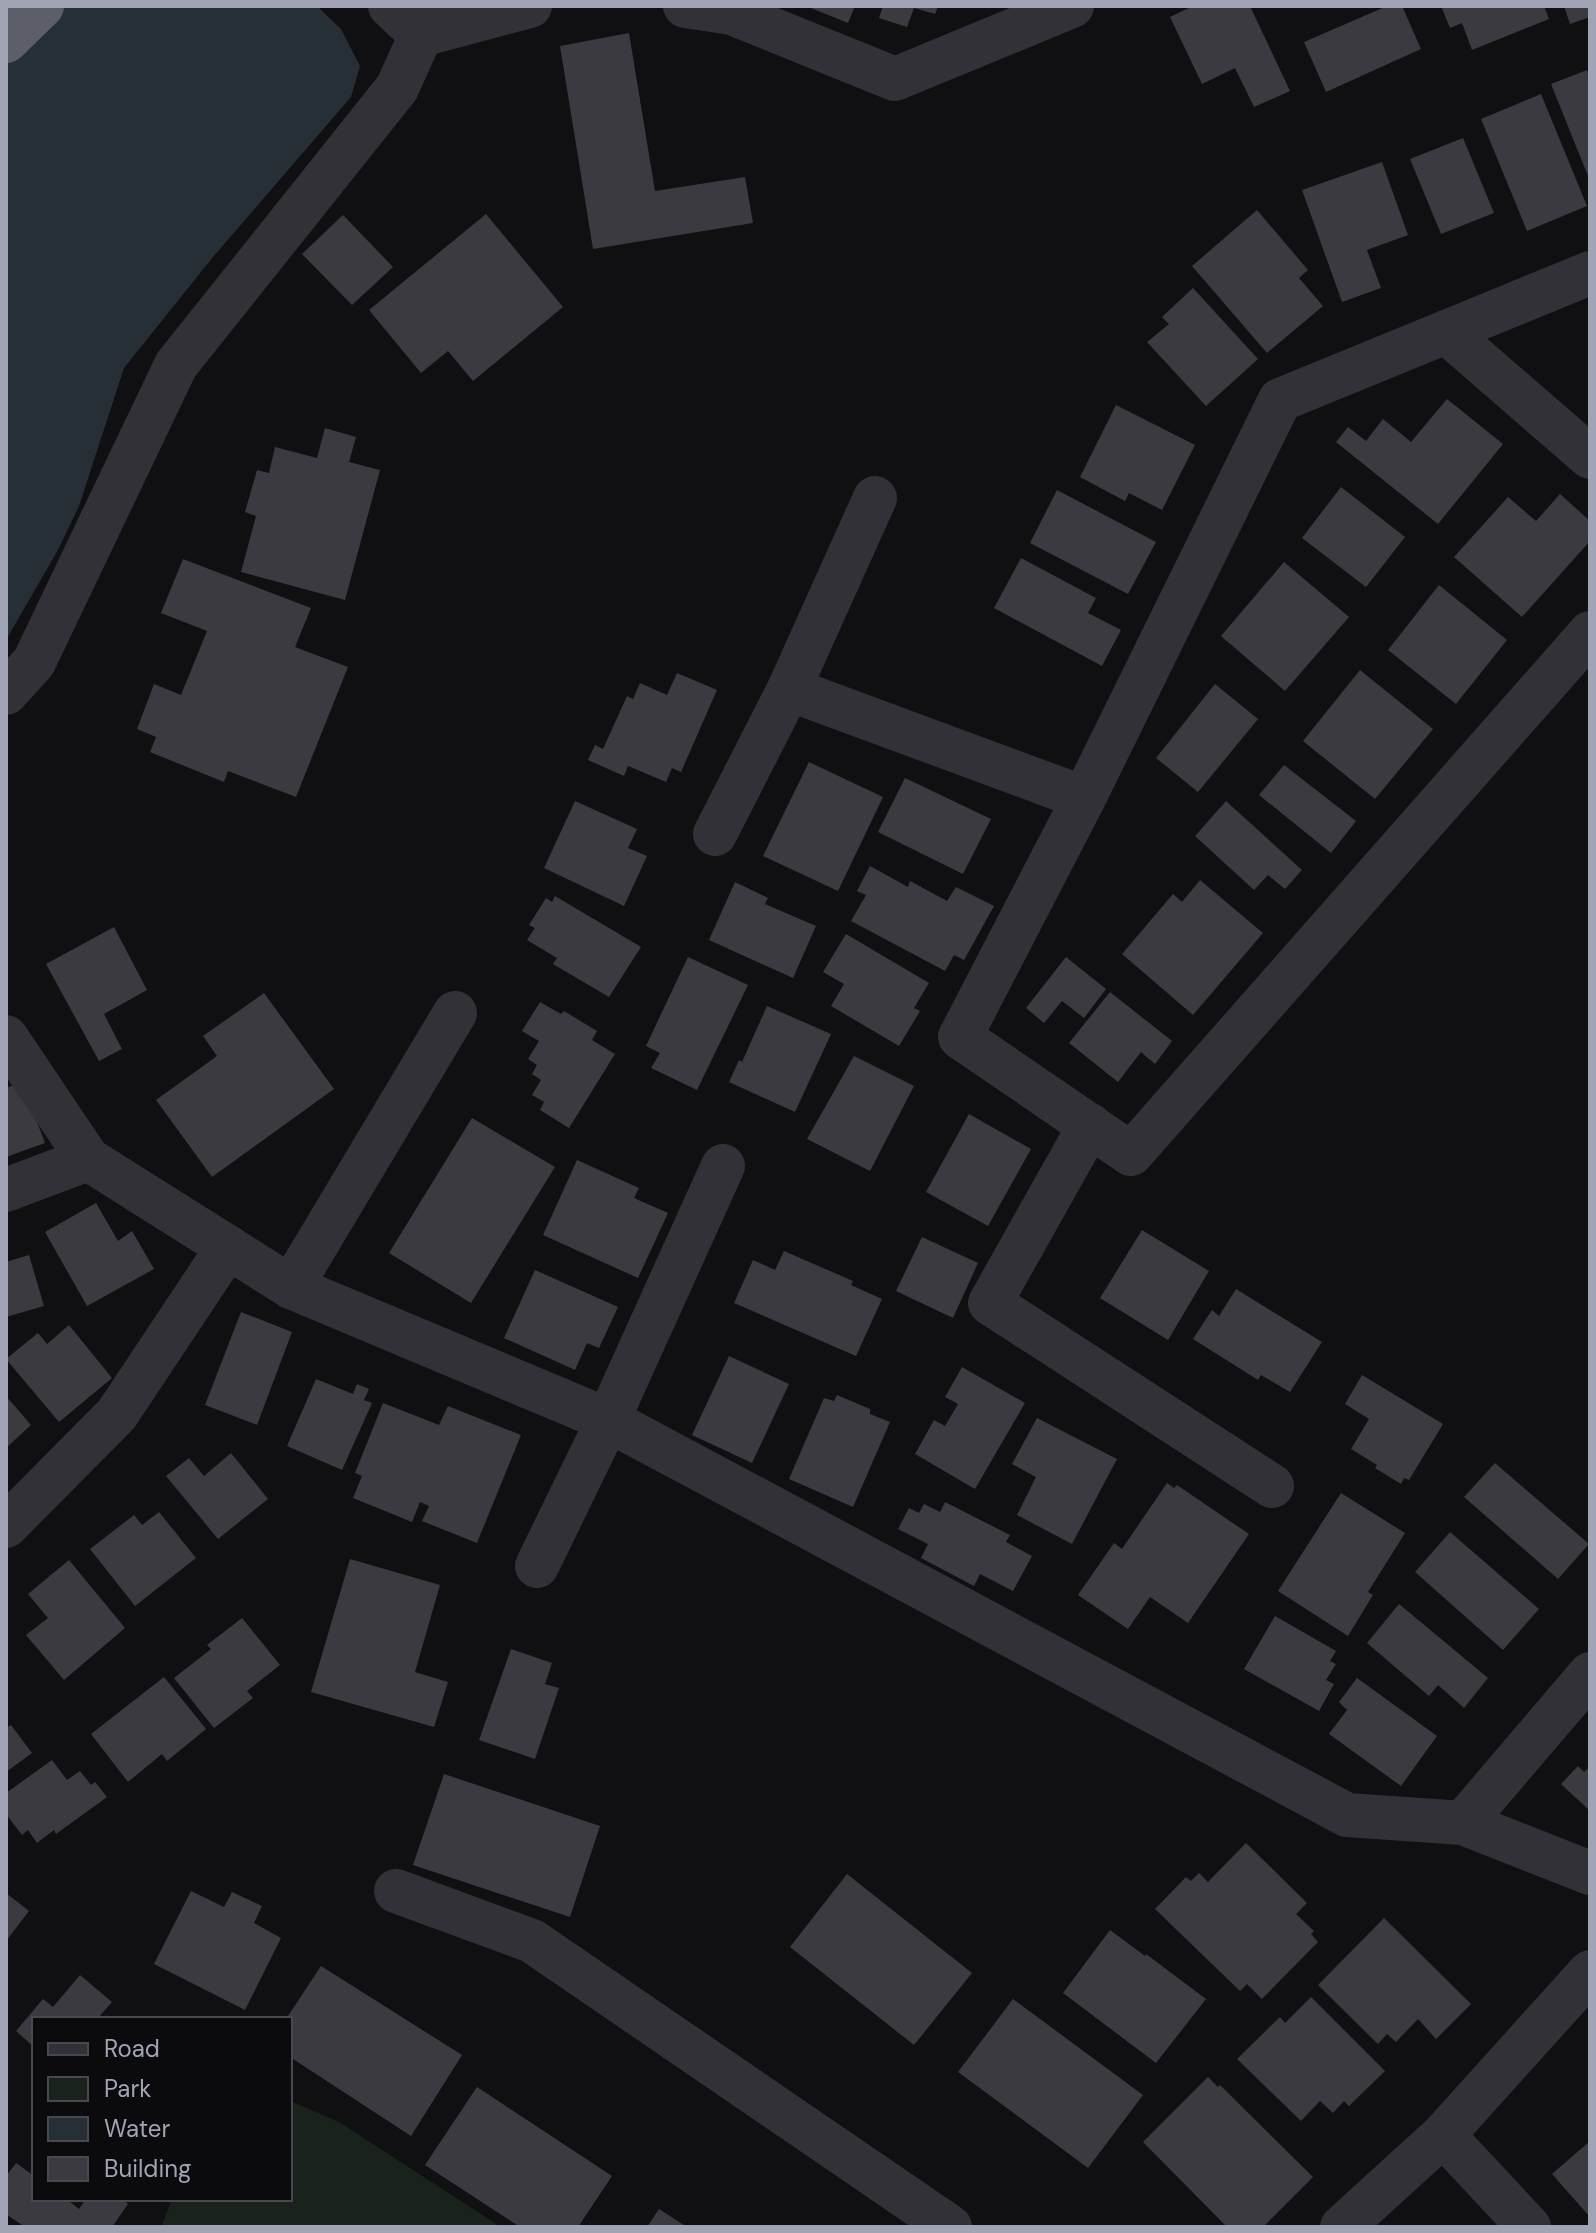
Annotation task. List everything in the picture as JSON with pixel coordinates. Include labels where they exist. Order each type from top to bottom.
[{"type":"highway","points":[[6,41],[42,6]]},
{"type":"street","points":[[6,693],[34,662],[176,365],[397,88],[409,16],[530,6]]},
{"type":"street","points":[[685,6],[732,13],[895,79],[1072,6]]},
{"type":"street","points":[[1590,273],[1280,400],[1084,798],[960,1037],[1131,1154],[1590,633]]},
{"type":"street","points":[[1446,332],[1590,457]]},
{"type":"street","points":[[715,834],[789,689],[875,498]]},
{"type":"street","points":[[789,689],[1084,798]]},
{"type":"street","points":[[291,1287],[455,1013]]},
{"type":"street","points":[[6,1037],[88,1159],[291,1287],[608,1420],[1347,1815],[1463,1823],[1590,1873]]},
{"type":"street","points":[[1090,1125],[990,1303],[1272,1486]]},
{"type":"street","points":[[6,1190],[88,1159]]},
{"type":"street","points":[[537,1566],[608,1420],[723,1166]]},
{"type":"street","points":[[6,1526],[117,1414],[228,1247]]},
{"type":"street","points":[[1463,1823],[1590,1674]]},
{"type":"street","points":[[396,1891],[532,1941],[950,2227]]},
{"type":"street","points":[[1342,2227],[1443,2135],[1590,1972]]},
{"type":"street","points":[[1443,2135],[1529,2227]]},
{"type":"green space","points":[[292,2102],[339,2122],[501,2227],[161,2227],[171,2201],[292,2201]]},
{"type":"water","points":[[61,6],[317,6],[341,29],[360,66],[351,97],[213,257],[124,368],[79,506],[58,550],[6,640],[6,61]]},
{"type":"building","points":[[806,6],[855,6],[848,23]]},
{"type":"building","points":[[883,6],[938,6],[935,14],[914,8],[907,27],[879,18]]},
{"type":"building","points":[[1193,6],[1250,6],[1290,91],[1254,107],[1235,68],[1202,84],[1170,17]]},
{"type":"building","points":[[1387,6],[1402,6],[1421,49],[1326,92],[1304,42]]},
{"type":"building","points":[[1441,6],[1544,6],[1549,19],[1472,50],[1462,23],[1450,28]]},
{"type":"building","points":[[1564,6],[1590,6],[1590,17],[1570,24]]},
{"type":"building","points":[[629,33],[655,191],[745,177],[753,223],[593,249],[560,46]]},
{"type":"building","points":[[1587,70],[1590,78],[1590,181],[1551,84]]},
{"type":"building","points":[[1541,94],[1587,206],[1527,231],[1481,119]]},
{"type":"building","points":[[1463,138],[1494,213],[1441,234],[1410,159]]},
{"type":"building","points":[[1382,162],[1408,235],[1367,250],[1381,288],[1342,302],[1302,190]]},
{"type":"building","points":[[1257,210],[1308,270],[1299,278],[1323,306],[1267,353],[1192,266]]},
{"type":"building","points":[[486,214],[563,307],[473,381],[448,351],[421,373],[369,310]]},
{"type":"building","points":[[343,215],[393,267],[352,305],[302,254]]},
{"type":"building","points":[[1193,288],[1258,359],[1206,406],[1147,342],[1169,324],[1162,317]]},
{"type":"building","points":[[1447,399],[1503,444],[1438,524],[1336,442],[1348,427],[1366,441],[1383,419],[1411,442]]},
{"type":"building","points":[[1116,405],[1195,445],[1162,510],[1129,493],[1125,501],[1080,477]]},
{"type":"building","points":[[325,428],[356,437],[349,462],[380,470],[345,600],[241,572],[256,516],[245,512],[257,470],[269,473],[275,447],[317,458]]},
{"type":"building","points":[[1341,487],[1405,537],[1366,587],[1302,538]]},
{"type":"building","points":[[1057,490],[1156,542],[1128,594],[1030,543]]},
{"type":"building","points":[[1560,494],[1590,521],[1590,541],[1522,617],[1454,557],[1508,497],[1536,521]]},
{"type":"building","points":[[1021,558],[1096,598],[1088,613],[1121,630],[1102,666],[994,608]]},
{"type":"building","points":[[183,559],[311,608],[295,647],[348,667],[296,797],[228,771],[224,782],[150,752],[156,737],[137,729],[154,684],[181,695],[207,631],[161,613]]},
{"type":"building","points":[[1284,562],[1349,617],[1285,691],[1221,636]]},
{"type":"building","points":[[1439,585],[1507,640],[1456,704],[1388,650]]},
{"type":"building","points":[[1360,670],[1433,729],[1375,799],[1303,741]]},
{"type":"building","points":[[677,673],[717,690],[681,772],[672,768],[666,782],[628,766],[624,776],[588,760],[595,745],[603,749],[627,696],[633,699],[640,683],[667,695]]},
{"type":"building","points":[[1215,684],[1258,719],[1198,792],[1156,758]]},
{"type":"building","points":[[809,762],[883,797],[838,891],[763,856]]},
{"type":"building","points":[[1284,765],[1356,821],[1331,853],[1259,795]]},
{"type":"building","points":[[905,778],[991,819],[963,874],[878,832]]},
{"type":"building","points":[[575,801],[637,829],[628,848],[647,856],[624,906],[544,868]]},
{"type":"building","points":[[1226,801],[1302,870],[1285,889],[1268,875],[1254,890],[1195,836]]},
{"type":"building","points":[[870,866],[908,887],[910,881],[947,901],[956,887],[994,906],[964,960],[954,955],[945,971],[851,921],[866,895],[857,891]]},
{"type":"building","points":[[1200,880],[1263,933],[1193,1015],[1122,954],[1173,894],[1182,902]]},
{"type":"building","points":[[735,882],[768,898],[765,904],[816,926],[793,978],[709,940]]},
{"type":"building","points":[[555,896],[641,947],[609,997],[553,964],[557,958],[527,940],[535,928],[529,925],[546,898],[552,902]]},
{"type":"building","points":[[114,927],[147,990],[104,1014],[122,1049],[99,1061],[46,964]]},
{"type":"building","points":[[846,934],[929,983],[914,1008],[920,1011],[899,1046],[831,1006],[844,984],[823,972]]},
{"type":"building","points":[[688,957],[748,985],[697,1090],[651,1068],[660,1053],[646,1046]]},
{"type":"building","points":[[1066,957],[1106,989],[1084,1018],[1062,1001],[1044,1023],[1026,1008]]},
{"type":"building","points":[[1110,992],[1172,1041],[1155,1064],[1141,1052],[1118,1082],[1069,1043]]},
{"type":"building","points":[[264,993],[334,1089],[212,1177],[156,1100],[217,1056],[203,1036]]},
{"type":"building","points":[[540,1002],[561,1014],[564,1011],[597,1031],[592,1040],[615,1054],[569,1128],[540,1110],[544,1102],[532,1095],[541,1080],[532,1074],[537,1065],[528,1059],[539,1041],[522,1031]]},
{"type":"building","points":[[767,1006],[831,1034],[795,1112],[729,1082],[739,1060],[742,1062]]},
{"type":"building","points":[[854,1056],[914,1086],[870,1171],[807,1139]]},
{"type":"building","points":[[22,1082],[45,1143],[6,1157],[6,1088]]},
{"type":"building","points":[[969,1114],[1031,1149],[988,1226],[926,1192]]},
{"type":"building","points":[[472,1118],[555,1167],[471,1303],[389,1253]]},
{"type":"building","points":[[577,1160],[639,1188],[634,1198],[668,1213],[638,1278],[543,1235]]},
{"type":"building","points":[[96,1203],[118,1241],[132,1231],[154,1269],[87,1306],[45,1232]]},
{"type":"building","points":[[1142,1230],[1209,1271],[1168,1340],[1100,1298]]},
{"type":"building","points":[[922,1237],[978,1263],[953,1318],[896,1291]]},
{"type":"building","points":[[784,1251],[853,1281],[851,1285],[882,1299],[856,1356],[734,1303],[753,1260],[775,1270]]},
{"type":"building","points":[[29,1255],[44,1306],[6,1317],[6,1262]]},
{"type":"building","points":[[535,1270],[618,1307],[599,1348],[587,1343],[575,1370],[504,1338]]},
{"type":"building","points":[[1236,1289],[1322,1342],[1290,1392],[1261,1375],[1258,1380],[1193,1339],[1212,1310],[1219,1316]]},
{"type":"building","points":[[241,1312],[292,1332],[257,1425],[205,1405]]},
{"type":"building","points":[[69,1325],[112,1378],[59,1422],[6,1359],[38,1333],[47,1344]]},
{"type":"building","points":[[729,1356],[789,1384],[752,1463],[692,1435]]},
{"type":"building","points":[[962,1367],[1025,1403],[975,1489],[915,1454],[934,1420],[945,1426],[958,1404],[945,1397]]},
{"type":"building","points":[[1362,1375],[1443,1424],[1409,1480],[1404,1478],[1401,1484],[1351,1449],[1369,1419],[1345,1404]]},
{"type":"building","points":[[316,1379],[353,1394],[357,1384],[369,1389],[364,1400],[372,1403],[342,1470],[287,1446]]},
{"type":"building","points":[[837,1395],[870,1409],[870,1414],[890,1422],[853,1507],[789,1479],[824,1398],[834,1401]]},
{"type":"building","points":[[6,1396],[31,1425],[6,1448]]},
{"type":"building","points":[[383,1403],[439,1425],[448,1406],[521,1435],[477,1543],[422,1521],[429,1506],[420,1502],[412,1522],[353,1498],[362,1476],[355,1473]]},
{"type":"building","points":[[1037,1418],[1117,1459],[1072,1544],[1017,1515],[1036,1477],[1012,1464]]},
{"type":"building","points":[[231,1453],[268,1499],[218,1539],[166,1476],[189,1458],[204,1476]]},
{"type":"building","points":[[1495,1463],[1589,1544],[1558,1579],[1464,1497]]},
{"type":"building","points":[[1167,1483],[1174,1488],[1177,1485],[1249,1534],[1188,1623],[1150,1597],[1128,1629],[1078,1595],[1114,1543],[1122,1549]]},
{"type":"building","points":[[1341,1493],[1405,1533],[1368,1592],[1373,1595],[1348,1636],[1278,1591]]},
{"type":"building","points":[[945,1502],[1010,1535],[1006,1542],[1032,1556],[1013,1591],[980,1574],[974,1586],[921,1558],[928,1544],[898,1529],[909,1508],[919,1513],[924,1504],[940,1512]]},
{"type":"building","points":[[159,1512],[196,1558],[135,1606],[90,1549],[134,1515],[142,1525]]},
{"type":"building","points":[[1450,1532],[1539,1609],[1503,1650],[1415,1572]]},
{"type":"building","points":[[350,1559],[440,1585],[415,1672],[448,1682],[434,1727],[311,1692]]},
{"type":"building","points":[[69,1560],[125,1628],[64,1680],[26,1635],[48,1618],[28,1594]]},
{"type":"building","points":[[1399,1604],[1488,1678],[1464,1708],[1438,1685],[1429,1696],[1367,1643]]},
{"type":"building","points":[[1275,1616],[1336,1651],[1330,1661],[1336,1664],[1326,1680],[1334,1684],[1319,1711],[1244,1669]]},
{"type":"building","points":[[242,1618],[280,1665],[247,1691],[253,1698],[214,1728],[174,1678],[211,1649],[207,1645]]},
{"type":"building","points":[[511,1649],[552,1663],[545,1684],[559,1688],[535,1759],[479,1740]]},
{"type":"building","points":[[164,1677],[206,1729],[167,1761],[162,1754],[128,1782],[91,1734]]},
{"type":"building","points":[[1357,1678],[1437,1736],[1401,1786],[1329,1734],[1347,1710],[1339,1702]]},
{"type":"building","points":[[11,1725],[32,1753],[6,1772],[6,1728]]},
{"type":"building","points":[[52,1760],[67,1780],[80,1771],[91,1785],[95,1782],[107,1797],[56,1834],[54,1830],[37,1843],[28,1830],[22,1835],[6,1814],[6,1793]]},
{"type":"building","points":[[1578,1766],[1584,1772],[1590,1767],[1590,1811],[1561,1784]]},
{"type":"building","points":[[444,1774],[600,1826],[570,1917],[413,1865]]},
{"type":"building","points":[[1246,1843],[1307,1903],[1296,1914],[1314,1931],[1311,1934],[1318,1942],[1262,1999],[1247,1984],[1240,1991],[1155,1909],[1186,1877],[1191,1881],[1199,1873],[1208,1882]]},
{"type":"building","points":[[847,1874],[972,1973],[914,2045],[790,1947]]},
{"type":"building","points":[[191,1891],[224,1907],[232,1892],[262,1906],[254,1923],[281,1938],[245,2010],[154,1964]]},
{"type":"building","points":[[6,1893],[29,1911],[6,1941]]},
{"type":"building","points":[[1384,1918],[1471,2004],[1436,2039],[1418,2019],[1396,2042],[1387,2034],[1378,2044],[1318,1985]]},
{"type":"building","points":[[1110,1930],[1206,1999],[1156,2063],[1063,1993]]},
{"type":"building","points":[[321,1966],[462,2055],[411,2136],[292,2058],[292,2017],[287,2017]]},
{"type":"building","points":[[80,1975],[112,2002],[99,2017],[32,2017],[32,2045],[16,2031],[43,1999],[53,2007]]},
{"type":"building","points":[[1311,1997],[1385,2071],[1349,2106],[1344,2101],[1333,2113],[1320,2101],[1301,2121],[1237,2059],[1280,2017],[1285,2023]]},
{"type":"building","points":[[1013,1999],[1143,2095],[1088,2168],[958,2072]]},
{"type":"building","points":[[1208,2077],[1218,2087],[1220,2085],[1313,2177],[1263,2227],[1227,2227],[1143,2142]]},
{"type":"building","points":[[477,2087],[612,2176],[578,2227],[520,2227],[425,2165]]},
{"type":"building","points":[[1590,2141],[1590,2217],[1552,2174]]},
{"type":"building","points":[[16,2163],[32,2175],[32,2201],[69,2201],[79,2209],[85,2201],[124,2201],[128,2204],[112,2227],[25,2227],[6,2214],[6,2176]]},
{"type":"building","points":[[659,2209],[687,2227],[647,2227]]}]
